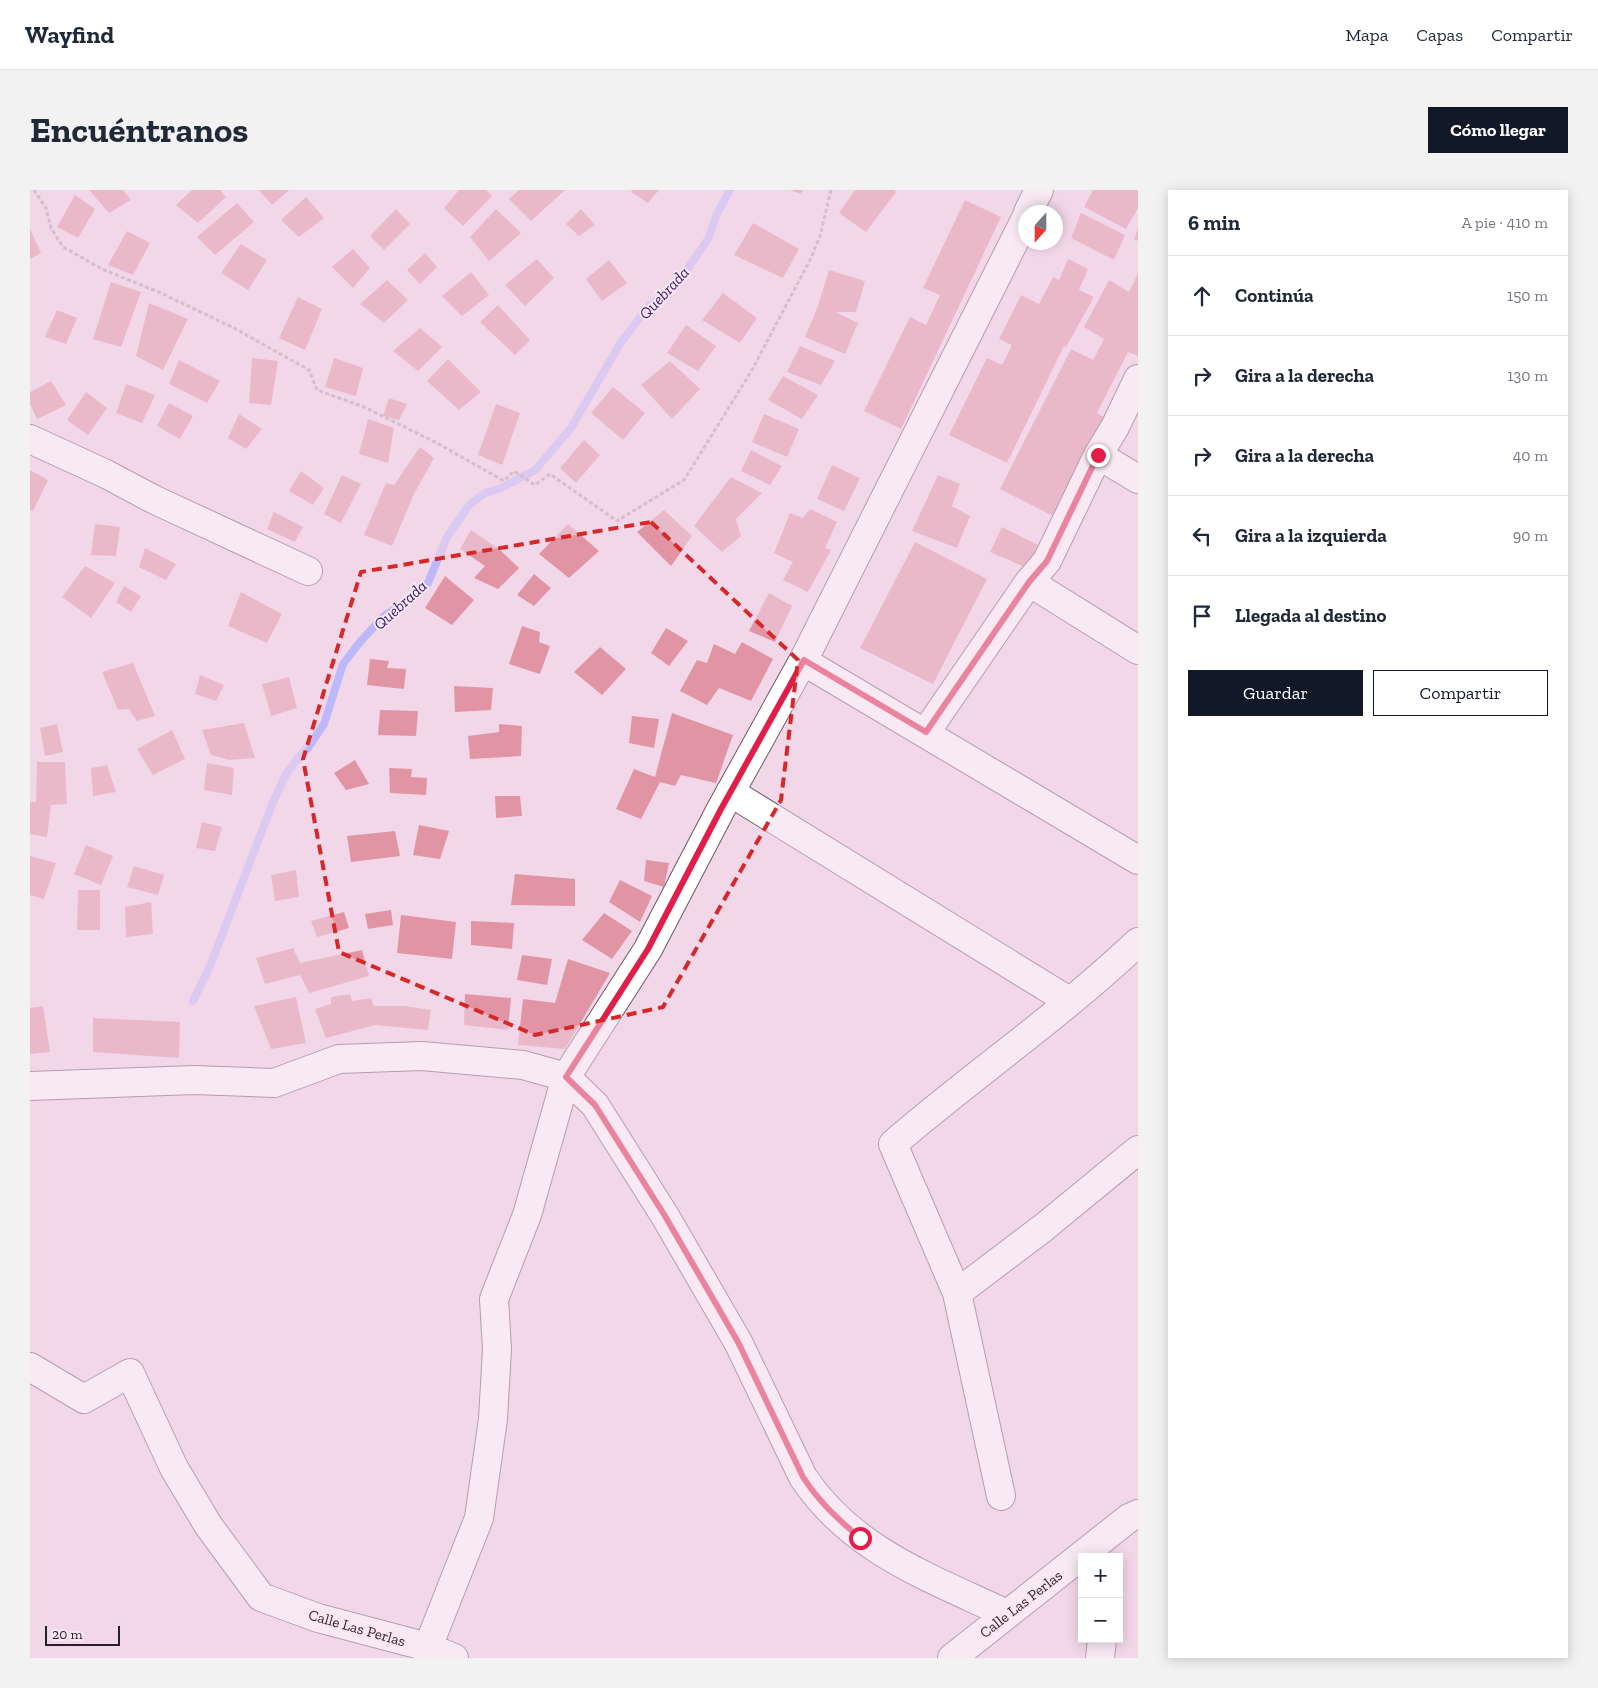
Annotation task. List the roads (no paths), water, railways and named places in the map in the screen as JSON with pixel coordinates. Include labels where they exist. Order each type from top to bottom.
[{"type":"street","points":[[1032,205],[1040,190]]},
{"type":"street","points":[[428,1647],[479,1518],[493,1420],[497,1349],[494,1299],[528,1215],[566,1077],[648,949],[730,792],[804,660],[1018,234]]},
{"type":"street","points":[[926,732],[1029,582],[1047,561],[1098,455],[1115,427],[1138,379]]},
{"type":"street","points":[[30,439],[308,571]]},
{"type":"street","points":[[1098,455],[1138,479]]},
{"type":"street","points":[[1029,582],[1138,650]]},
{"type":"street","points":[[804,660],[1138,860]]},
{"type":"street","points":[[730,792],[1069,1001]]},
{"type":"street","points":[[1001,1496],[957,1293],[893,1144],[941,1102],[1069,1001],[1138,942]]},
{"type":"street","points":[[30,1086],[194,1080],[274,1083],[339,1059],[422,1056],[523,1065],[566,1077],[595,1105],[665,1216],[738,1342],[803,1477],[816,1496],[834,1516],[880,1552],[1007,1614]]},
{"type":"street","points":[[957,1293],[1043,1228],[1138,1150]]},
{"type":"street","name":"Calle Las Perlas","points":[[30,1368],[84,1399],[130,1373],[174,1468],[208,1525],[260,1597],[318,1618],[428,1647],[454,1658]]},
{"type":"street","name":"Calle Las Perlas","points":[[952,1658],[1007,1614],[1108,1545],[1129,1518],[1138,1514]]},
{"type":"street","points":[[1100,1658],[1102,1643]]},
{"type":"waterway","name":"Quebrada","points":[[193,1001],[211,964],[273,802],[286,774],[308,748],[324,724],[343,664],[384,616],[413,598],[428,583],[447,537],[470,504],[485,493],[501,488],[535,470],[571,428],[621,342],[649,306],[665,293],[688,268],[708,239],[717,214],[730,190]]}]
